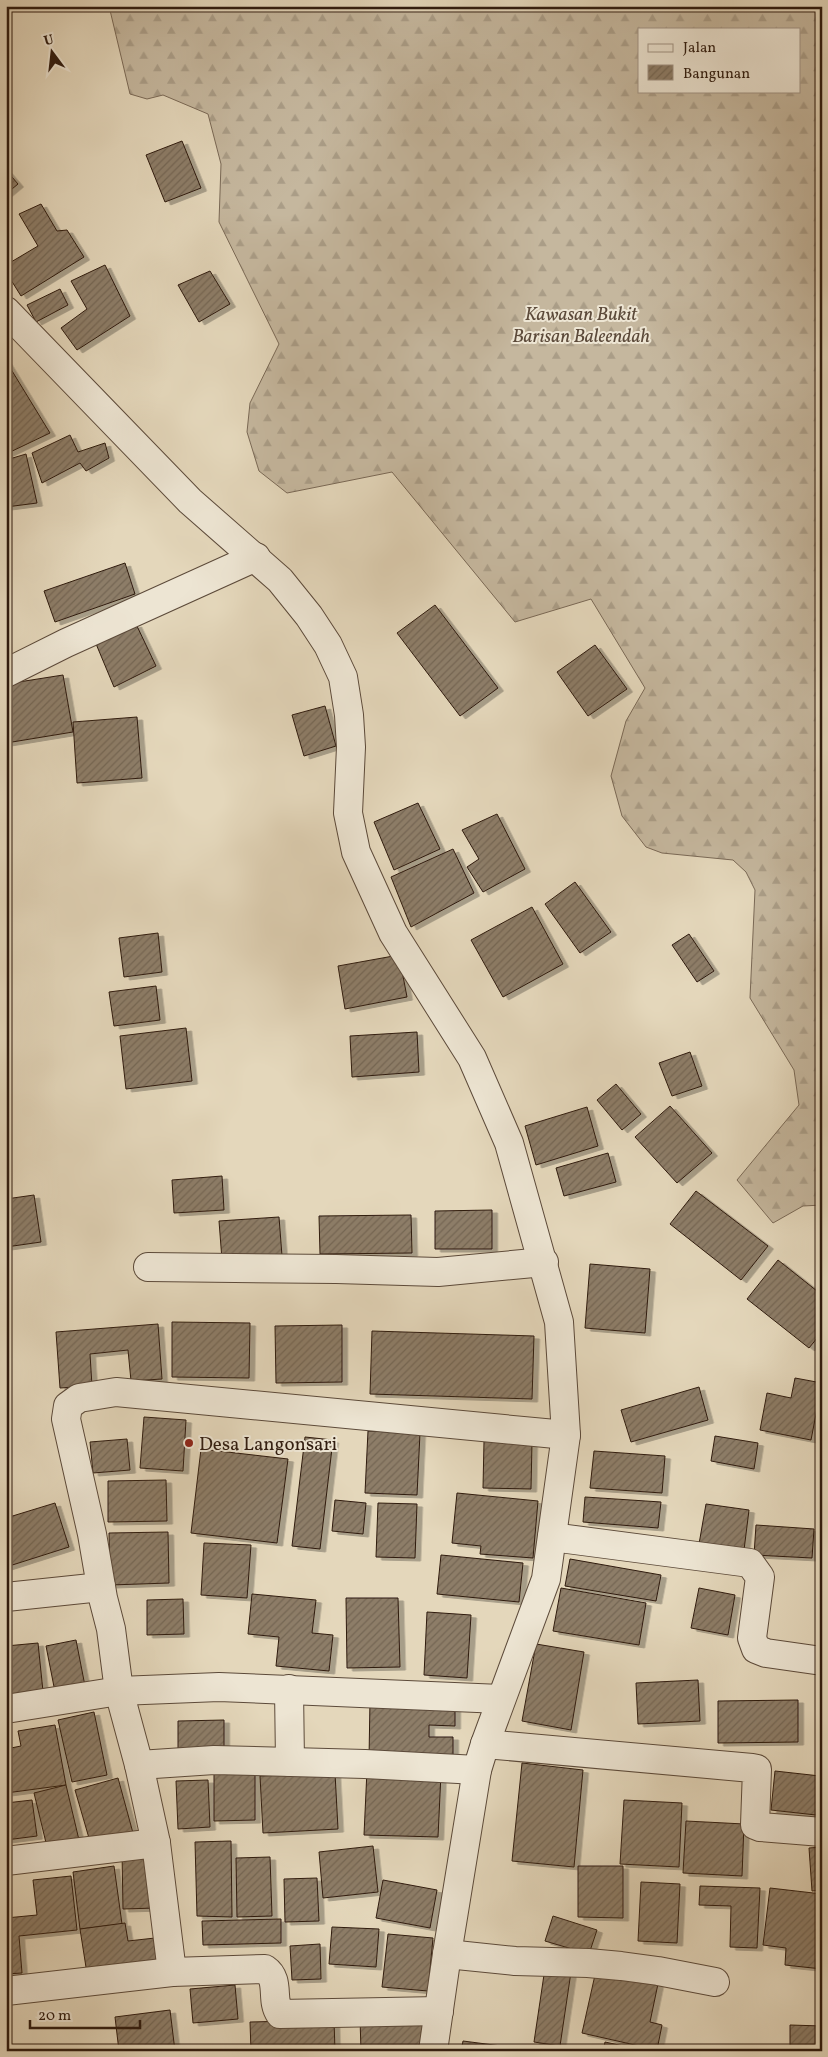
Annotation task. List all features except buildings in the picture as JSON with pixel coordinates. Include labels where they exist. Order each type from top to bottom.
[{"type":"street","points":[[6,311],[190,501],[280,580],[309,616],[328,645],[343,677],[349,715],[351,747],[348,813],[356,852],[393,933],[472,1058],[508,1143],[544,1262],[559,1322],[566,1435],[546,1579],[501,1699],[477,1770],[447,1954],[434,2051]]},
{"type":"street","points":[[6,673],[66,643],[256,557]]},
{"type":"street","points":[[148,1267],[336,1268],[438,1272],[544,1262]]},
{"type":"street","points":[[172,1972],[156,1843],[120,1691],[111,1629],[66,1418],[68,1406],[79,1398],[116,1392],[566,1435]]},
{"type":"street","points":[[552,1537],[750,1564],[760,1577],[752,1638],[756,1649],[766,1653],[822,1661]]},
{"type":"street","points":[[6,1597],[101,1587]]},
{"type":"street","points":[[6,1709],[120,1691],[219,1687],[501,1699]]},
{"type":"street","points":[[289,1689],[290,1762]]},
{"type":"street","points":[[485,1744],[752,1768],[757,1770],[755,1825],[822,1832]]},
{"type":"street","points":[[139,1765],[214,1760],[365,1764],[477,1770]]},
{"type":"street","points":[[6,1861],[156,1843]]},
{"type":"street","points":[[447,1954],[514,1960],[613,1965],[715,1982]]},
{"type":"street","points":[[6,1991],[172,1972],[265,1969],[272,1974],[275,1983],[277,2010],[280,2014],[439,2011]]},
{"type":"green space","name":"Kawasan Bukit Barisan Baleendah","points":[[109,6],[822,6],[822,1205],[803,1206],[773,1223],[737,1180],[799,1105],[794,1070],[750,998],[755,890],[746,872],[733,860],[662,853],[646,847],[622,816],[611,776],[626,721],[645,688],[591,599],[515,622],[392,472],[287,493],[259,471],[247,432],[250,403],[279,344],[219,222],[221,164],[208,114],[163,95],[147,99],[130,94]]},
{"type":"place","name":"Desa Langonsari","points":[[189,1443]]}]
